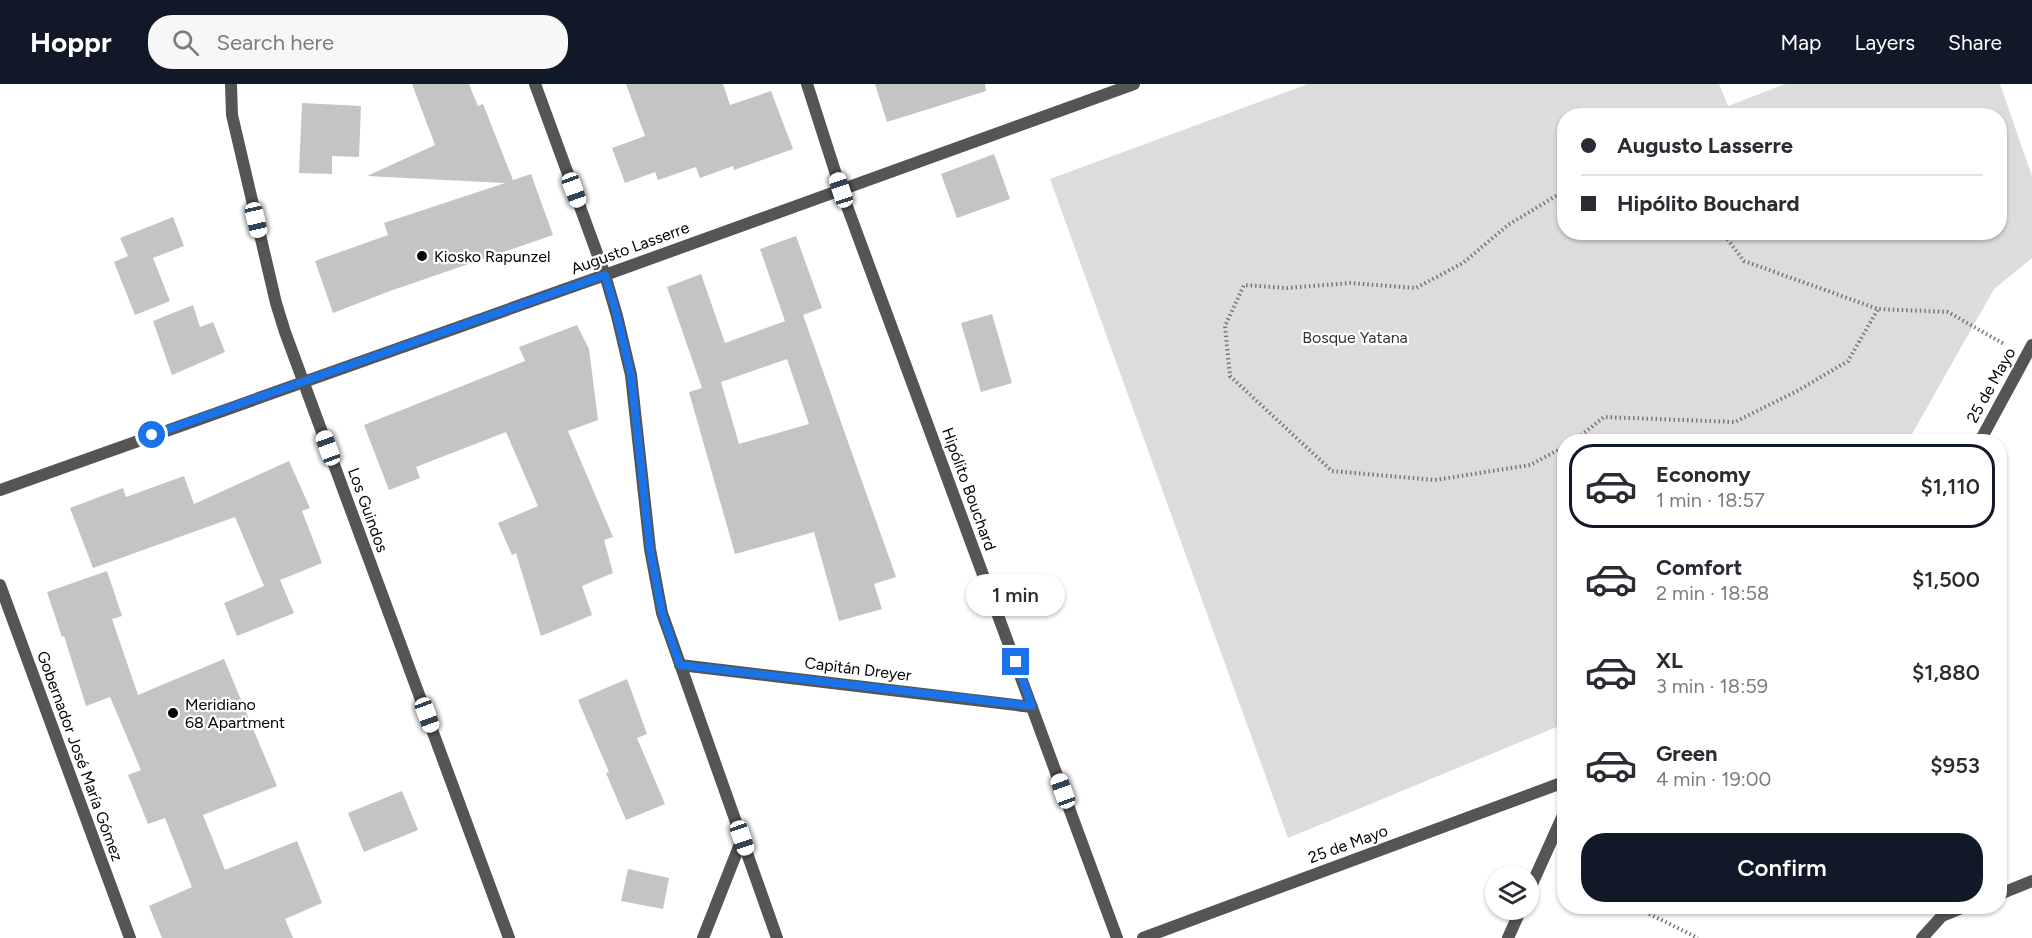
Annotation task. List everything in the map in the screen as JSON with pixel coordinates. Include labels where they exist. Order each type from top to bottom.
[{"type":"street","name":"Los Guindos","points":[[231,84],[232,115],[276,303],[509,938]]},
{"type":"street","points":[[535,84],[605,275],[617,316],[631,375],[650,549],[662,613],[777,938]]},
{"type":"street","name":"Hipólito Bouchard","points":[[807,84],[841,190],[1117,938]]},
{"type":"street","name":"Augusto Lasserre","points":[[0,489],[605,275],[1134,84]]},
{"type":"street","name":"25 de Mayo","points":[[1984,434],[2029,351]]},
{"type":"street","name":"Gobernador José María Gómez","points":[[0,585],[130,938]]},
{"type":"street","name":"Capitán Dreyer","points":[[680,665],[1032,706]]},
{"type":"street","name":"25 de Mayo","points":[[1143,938],[1557,785]]},
{"type":"street","points":[[1539,869],[1557,829]]},
{"type":"street","points":[[704,938],[742,838]]},
{"type":"street","points":[[2007,891],[2032,881]]},
{"type":"street","points":[[1922,938],[1942,916],[1947,914]]},
{"type":"street","points":[[1508,938],[1516,920]]},
{"type":"path","points":[[1557,195],[1508,225],[1463,263],[1416,288],[1350,283],[1287,288],[1244,285],[1225,326],[1230,376],[1332,471],[1435,480],[1530,465],[1557,451]]},
{"type":"path","points":[[1728,240],[1743,261],[1878,309],[1948,312],[2029,351]]},
{"type":"path","points":[[1583,434],[1604,417],[1735,422],[1799,390],[1848,361],[1878,309]]},
{"type":"path","points":[[1648,914],[1698,938]]},
{"type":"green space","name":"Bosque Yatana","points":[[1308,84],[1719,84],[1728,106],[1785,84],[2000,84],[2032,176],[2032,258],[1994,289],[1912,434],[1557,434],[1557,727],[1288,838],[1050,179]]},
{"type":"building","points":[[412,84],[469,84],[478,106],[483,104],[513,180],[531,174],[553,235],[333,313],[315,261],[388,235],[384,223],[505,183],[367,176],[435,145]]},
{"type":"building","points":[[626,84],[723,84],[730,105],[771,91],[793,149],[734,170],[733,166],[700,178],[696,167],[658,180],[655,172],[625,183],[612,148],[645,136]]},
{"type":"building","points":[[875,84],[985,84],[986,91],[887,122]]},
{"type":"building","points":[[302,103],[361,106],[359,157],[332,156],[332,174],[299,173]]},
{"type":"building","points":[[994,154],[1010,199],[957,218],[941,174]]},
{"type":"building","points":[[173,217],[184,246],[153,258],[170,301],[135,315],[114,262],[128,256],[120,238]]},
{"type":"building","points":[[796,236],[822,308],[803,315],[896,577],[874,584],[882,609],[839,621],[814,532],[735,554],[689,392],[702,388],[667,287],[701,274],[725,343],[785,321],[760,249]],"holes":[[[787,359],[809,424],[739,444],[721,382]]]},
{"type":"building","points":[[193,305],[200,327],[213,322],[225,352],[172,375],[153,321]]},
{"type":"building","points":[[992,314],[1012,383],[981,392],[961,323]]},
{"type":"building","points":[[577,325],[589,349],[598,420],[568,431],[613,537],[604,540],[613,573],[582,586],[592,615],[541,636],[516,553],[512,555],[498,523],[538,506],[506,432],[416,467],[420,478],[389,490],[364,425],[525,361],[519,347]]},
{"type":"building","points":[[289,461],[310,508],[302,511],[322,563],[280,580],[294,613],[237,636],[224,603],[264,586],[235,517],[93,568],[70,508],[123,488],[126,497],[184,476],[194,504]]},
{"type":"building","points":[[107,571],[122,616],[112,619],[138,695],[224,659],[277,786],[203,815],[225,870],[297,841],[322,903],[285,919],[293,938],[162,938],[149,906],[192,887],[165,818],[148,824],[128,775],[141,770],[110,697],[86,706],[64,636],[62,637],[47,592]]},
{"type":"building","points":[[627,679],[647,734],[637,738],[665,804],[626,820],[606,773],[609,772],[578,700]]},
{"type":"building","points":[[402,791],[418,830],[364,852],[348,813]]},
{"type":"building","points":[[628,869],[669,878],[663,909],[621,901]]},
{"type":"place","name":"Kiosko Rapunzel","points":[[422,256]]},
{"type":"place","name":"Meridiano 68 Apartment","points":[[173,713]]},
{"type":"route","points":[[152,435],[605,275],[631,375],[650,549],[662,613],[680,665],[1032,706],[1016,662]]}]
